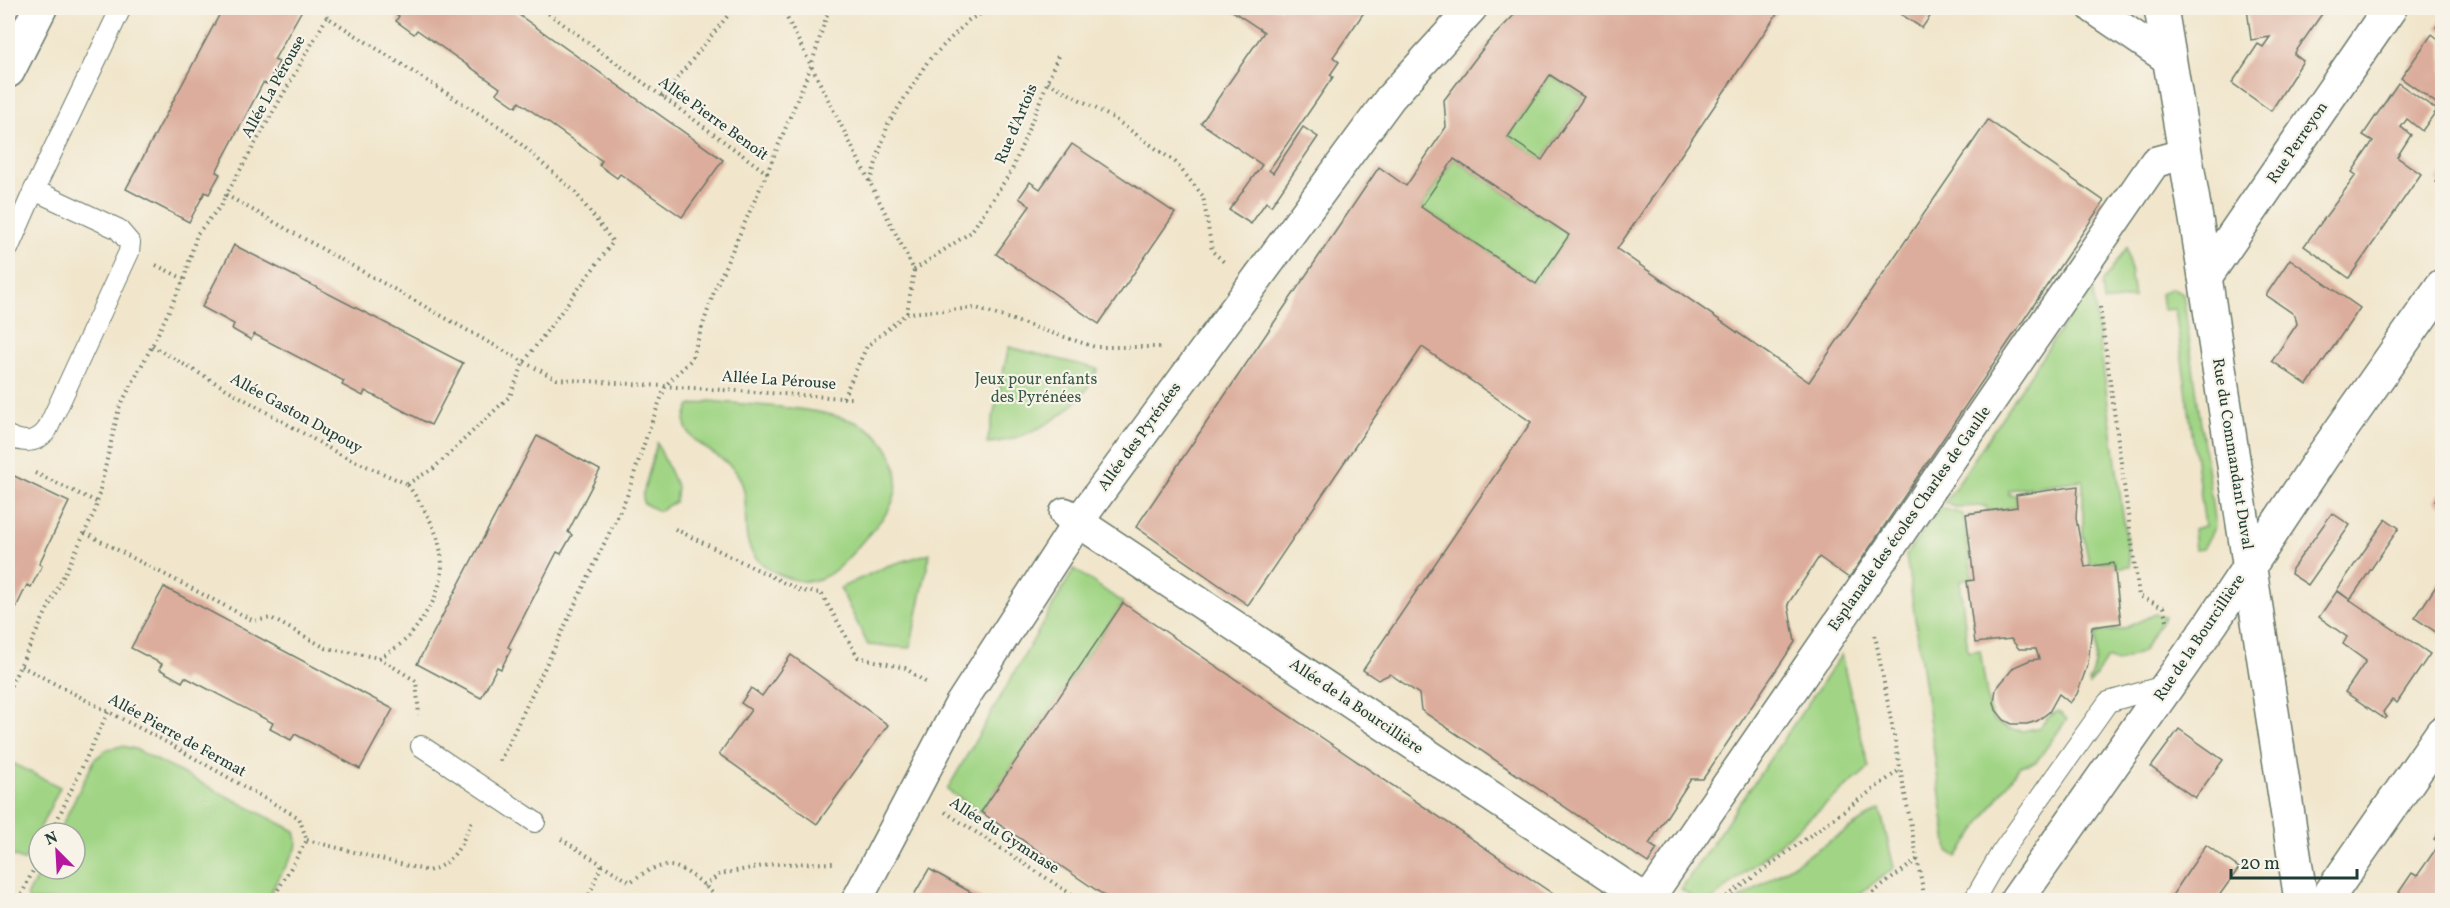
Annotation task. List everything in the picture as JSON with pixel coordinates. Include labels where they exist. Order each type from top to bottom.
[{"type":"street","points":[[8,71],[40,8]]},
{"type":"street","name":"Allée des Pyrénées","points":[[857,900],[960,706],[1071,518],[1198,357],[1390,98],[1472,8]]},
{"type":"street","points":[[2092,8],[2168,59]]},
{"type":"street","name":"Rue du Commandant Duval","points":[[2161,8],[2301,900]]},
{"type":"street","name":"Rue Perreyon","points":[[2205,277],[2390,8]]},
{"type":"street","name":"Esplanade des écoles Charles de Gaulle","points":[[1647,900],[2155,162],[2184,154]]},
{"type":"street","name":"Rue de la Bourcillière","points":[[2017,900],[2169,684],[2322,457],[2442,286]]},
{"type":"street","name":"Allée de la Bourcillière","points":[[1071,518],[1647,900]]},
{"type":"street","points":[[2326,900],[2442,733]]},
{"type":"lane","points":[[8,249],[121,8]]},
{"type":"lane","points":[[8,436],[20,441],[31,441],[41,438],[47,430],[129,252],[130,243],[118,229],[34,190]]},
{"type":"lane","points":[[1974,900],[2001,853],[2108,702],[2169,684]]},
{"type":"lane","points":[[421,746],[535,822]]},
{"type":"path","points":[[328,8],[327,17],[506,131],[575,192],[613,242],[524,362],[510,396],[434,468],[407,484],[431,520],[438,539],[442,568],[437,594],[419,625],[401,646],[380,658]]},
{"type":"path","name":"Allée Pierre Benoît","points":[[540,8],[767,173],[716,289],[692,360],[666,385]]},
{"type":"path","points":[[663,97],[734,8]]},
{"type":"path","points":[[782,8],[914,270],[907,313],[976,308],[1095,346],[1184,346],[1198,357]]},
{"type":"path","points":[[767,173],[811,66],[829,8]]},
{"type":"path","points":[[870,182],[888,124],[928,61],[969,20],[992,8]]},
{"type":"path","name":"Allée La Pérouse","points":[[327,17],[226,195],[557,379],[843,398],[867,346],[907,313]]},
{"type":"path","name":"Rue d'Artois","points":[[914,270],[972,232],[1012,170],[1058,56]]},
{"type":"path","points":[[1048,82],[1113,118],[1175,162],[1203,196],[1212,251],[1251,286]]},
{"type":"path","points":[[8,691],[95,511],[119,408],[184,279],[197,234],[220,207],[226,195]]},
{"type":"path","points":[[2093,253],[2139,596],[2163,607],[2169,625]]},
{"type":"path","name":"Allée Gaston Dupouy","points":[[152,346],[339,454],[407,484]]},
{"type":"path","points":[[272,900],[307,840],[428,871],[441,867],[451,859],[459,848],[627,496],[666,385]]},
{"type":"path","points":[[843,398],[855,398]]},
{"type":"path","points":[[27,469],[97,502]]},
{"type":"path","points":[[675,529],[801,591],[821,593],[858,657],[905,668],[960,706]]},
{"type":"path","points":[[84,533],[254,621],[271,618],[326,648],[380,658],[416,681],[421,746]]},
{"type":"path","points":[[1865,584],[1925,900]]},
{"type":"path","name":"Allée Pierre de Fermat","points":[[21,666],[299,818],[307,840]]},
{"type":"path","points":[[57,821],[108,712]]},
{"type":"path","points":[[1722,900],[1901,769]]},
{"type":"path","name":"Allée du Gymnase","points":[[915,792],[1080,900]]},
{"type":"path","points":[[535,822],[630,882],[649,869],[670,865],[693,875],[718,900]]},
{"type":"path","points":[[1863,900],[1918,859]]},
{"type":"path","points":[[704,886],[720,874],[774,864],[878,862]]},
{"type":"path","points":[[587,900],[602,864]]},
{"type":"path","points":[[19,900],[28,881]]},
{"type":"path","points":[[1938,900],[1944,891]]},
{"type":"green space","points":[[1550,75],[1584,97],[1542,160],[1508,137]]},
{"type":"green space","points":[[1454,159],[1569,235],[1536,284],[1421,207]]},
{"type":"green space","points":[[2127,247],[2134,298],[2104,302],[2102,283]]},
{"type":"green space","points":[[2092,285],[2130,567],[2116,568],[2115,561],[2089,564],[2083,534],[2083,480],[2009,490],[2009,495],[2016,495],[2017,507],[1987,511],[1986,506],[1955,507],[1945,503]]},
{"type":"green space","points":[[2171,288],[2183,294],[2215,526],[2203,549],[2195,550],[2193,529],[2205,526],[2175,309],[2163,310],[2161,294]]},
{"type":"green space","name":"Jeux pour enfants des Pyrénées","points":[[1009,347],[1098,369],[1083,394],[1064,413],[1052,421],[1027,434],[987,443]]},
{"type":"green space","points":[[710,401],[786,407],[842,417],[868,429],[885,445],[891,454],[897,475],[897,487],[892,504],[876,527],[833,572],[814,580],[797,580],[772,571],[752,552],[746,530],[745,494],[742,483],[729,464],[699,444],[686,428],[685,418],[690,406]]},
{"type":"green space","points":[[657,443],[677,487],[675,502],[658,511],[643,503],[643,494]]},
{"type":"green space","points":[[1940,508],[1963,514],[1972,578],[1960,580],[1968,652],[1980,650],[1989,709],[1993,719],[2009,729],[2023,731],[2040,727],[2048,717],[2058,711],[2067,719],[2036,762],[2020,766],[1957,857],[1948,851],[1906,555]]},
{"type":"green space","points":[[930,553],[910,648],[868,645],[840,588],[887,566]]},
{"type":"green space","points":[[1074,569],[1123,603],[981,812],[947,790]]},
{"type":"green space","points":[[2155,614],[2165,616],[2142,652],[2117,662],[2107,658],[2090,685],[2096,658],[2096,633],[2123,629]]},
{"type":"green space","points":[[1841,655],[1869,768],[1712,900],[1697,900],[1681,889]]},
{"type":"green space","points":[[122,746],[135,749],[295,831],[296,849],[266,900],[29,900],[27,897],[35,881],[87,881],[87,821],[64,821],[95,759],[108,749]]},
{"type":"green space","points":[[8,761],[60,787],[43,821],[27,821],[27,855],[24,861],[8,853]]},
{"type":"green space","points":[[1880,809],[1894,868],[1851,900],[1738,900]]},
{"type":"building","points":[[223,8],[303,8],[274,60],[279,62],[267,84],[263,83],[216,172],[220,174],[209,194],[205,192],[189,222],[126,189]]},
{"type":"building","points":[[386,8],[509,8],[723,160],[682,217],[620,174],[617,178],[599,165],[602,161],[519,102],[516,107],[496,93],[500,88],[417,30],[414,34],[396,21],[399,16]]},
{"type":"building","points":[[1228,8],[1367,8],[1333,57],[1339,62],[1330,75],[1333,77],[1269,170],[1273,173],[1303,127],[1318,137],[1271,206],[1266,202],[1251,224],[1229,210],[1262,165],[1201,123],[1264,32]]},
{"type":"building","points":[[1521,8],[1781,8],[1617,249],[1809,382],[1988,120],[2104,201],[1849,578],[1819,557],[1788,604],[1795,642],[1703,779],[1691,779],[1649,844],[1657,849],[1648,863],[1421,710],[1419,694],[1390,674],[1378,680],[1363,670],[1531,422],[1422,347],[1248,605],[1136,527],[1379,167],[1406,186],[1446,127],[1444,100],[1488,42]],"holes":[[[1550,75],[1584,97],[1542,160],[1508,137]],[[1454,159],[1569,235],[1536,284],[1421,207]]]},
{"type":"building","points":[[1891,8],[1936,8],[1922,28]]},
{"type":"building","points":[[2247,8],[2326,8],[2294,54],[2303,61],[2271,111],[2232,83],[2258,44],[2263,47],[2270,37],[2251,40]]},
{"type":"building","points":[[2442,18],[2442,32],[2436,27]]},
{"type":"building","points":[[2432,34],[2442,42],[2442,107],[2401,78]]},
{"type":"building","points":[[2398,83],[2437,110],[2422,131],[2407,119],[2401,127],[2411,135],[2397,157],[2421,174],[2349,278],[2304,246],[2356,175],[2352,172],[2373,141],[2363,135]]},
{"type":"building","points":[[1072,144],[1175,213],[1099,324],[996,254],[1030,206],[1019,198],[1030,182],[1040,189]]},
{"type":"building","points":[[2442,172],[2442,186],[2436,182]]},
{"type":"building","points":[[234,245],[463,363],[431,425],[365,391],[363,396],[342,385],[344,381],[254,334],[251,340],[232,329],[234,324],[202,307]]},
{"type":"building","points":[[2290,259],[2360,308],[2307,385],[2272,361],[2297,324],[2295,315],[2266,295]]},
{"type":"building","points":[[537,436],[600,470],[568,532],[572,535],[561,554],[557,552],[508,647],[511,649],[501,669],[497,667],[481,698],[417,664]]},
{"type":"building","points":[[8,473],[69,502],[39,564],[42,566],[31,587],[27,585],[8,624]]},
{"type":"building","points":[[2078,486],[2076,518],[2085,567],[2114,563],[2121,623],[2092,627],[2088,664],[2077,694],[2070,703],[2059,694],[2049,712],[2037,721],[2012,724],[2004,720],[1996,710],[1994,702],[1996,689],[2014,667],[2039,659],[2036,649],[2019,649],[2011,639],[1975,643],[1967,581],[1974,580],[1966,514],[2017,507],[2016,495]]},
{"type":"building","points":[[2442,490],[2442,506],[2435,501]]},
{"type":"building","points":[[2332,513],[2350,525],[2308,585],[2291,574],[2292,569]]},
{"type":"building","points":[[2386,519],[2399,528],[2350,600],[2337,590]]},
{"type":"building","points":[[2442,577],[2442,636],[2415,618]]},
{"type":"building","points":[[164,587],[393,709],[360,769],[295,734],[291,740],[270,729],[273,723],[185,677],[182,682],[159,669],[162,664],[131,648]]},
{"type":"building","points":[[2337,591],[2430,654],[2397,703],[2392,700],[2383,712],[2387,717],[2385,719],[2345,692],[2366,661],[2343,644],[2347,637],[2319,617]]},
{"type":"building","points":[[1123,603],[1562,900],[1111,900],[981,812]]},
{"type":"building","points":[[791,655],[888,725],[817,824],[719,754],[751,710],[741,703],[751,688],[762,696]]},
{"type":"building","points":[[2179,729],[2223,760],[2195,798],[2151,767]]},
{"type":"building","points":[[2442,827],[2442,900],[2411,900],[2399,892],[2412,873],[2417,876],[2440,843],[2434,839]]},
{"type":"building","points":[[2206,845],[2239,868],[2216,900],[2169,900]]},
{"type":"building","points":[[929,869],[985,900],[911,900]]}]
